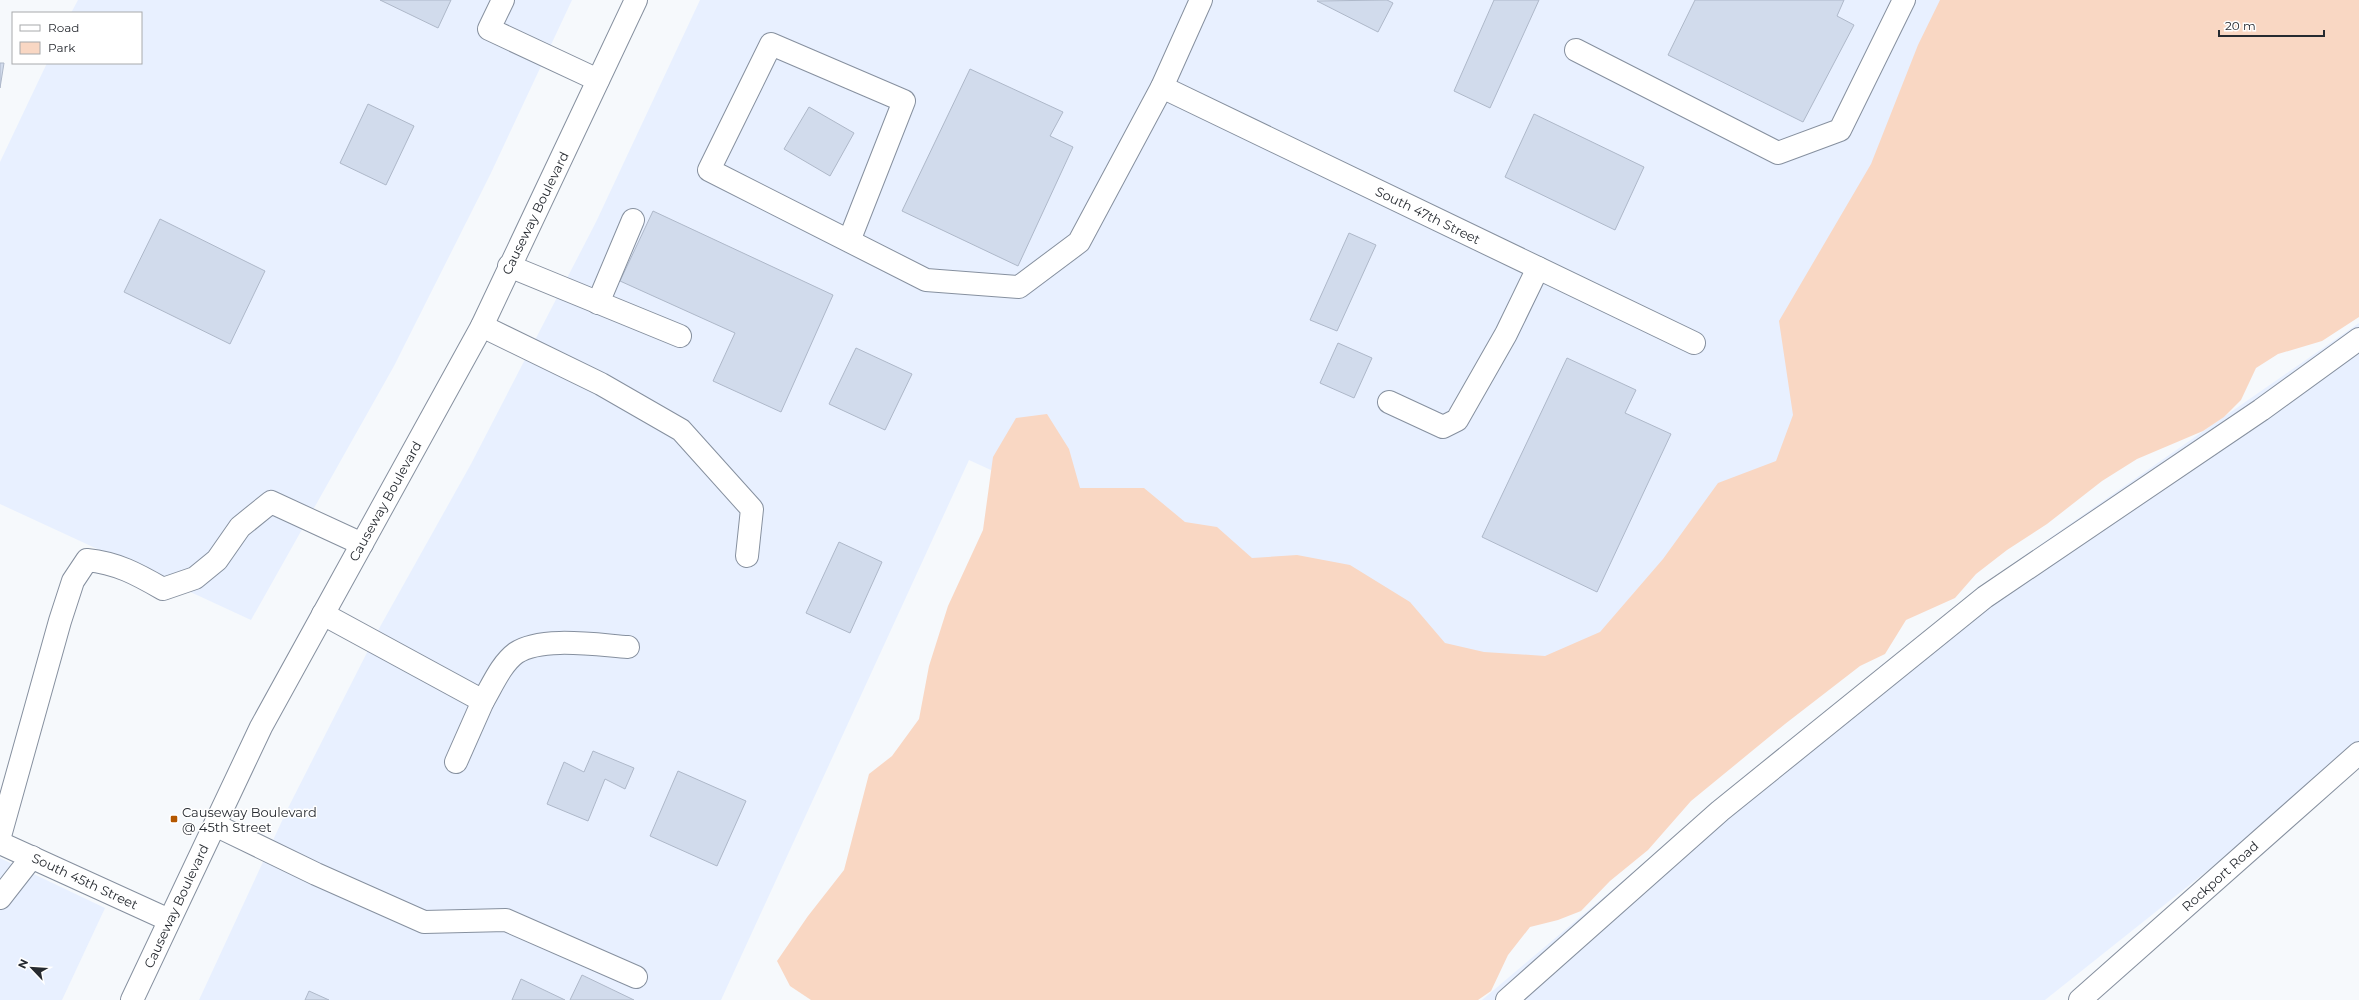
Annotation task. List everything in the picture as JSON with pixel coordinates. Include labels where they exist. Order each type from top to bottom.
[{"type":"street","points":[[503,0],[489,29],[598,80]]},
{"type":"street","points":[[849,241],[904,101],[771,44],[709,170],[849,241],[926,280],[1019,287],[1078,242],[1162,87],[1200,0]]},
{"type":"street","points":[[1576,50],[1778,153],[1840,130],[1904,0]]},
{"type":"street","name":"Causeway Boulevard","points":[[132,1000],[261,727],[482,326],[598,80],[633,1]]},
{"type":"street","name":"South 47th Street","points":[[1162,87],[1694,343]]},
{"type":"street","points":[[598,302],[634,220]]},
{"type":"street","points":[[509,266],[680,336]]},
{"type":"street","points":[[1388,402],[1443,427],[1457,420],[1506,334],[1538,268]]},
{"type":"street","points":[[482,326],[601,384],[681,430],[752,509],[747,556]]},
{"type":"street","points":[[1507,1000],[1720,811],[1985,597],[2255,414],[2359,339]]},
{"type":"street","points":[[0,836],[60,621],[73,581],[87,560],[108,562],[136,574],[163,589],[196,578],[217,560],[240,527],[271,502],[362,544]]},
{"type":"street","points":[[323,614],[483,701]]},
{"type":"street","points":[[456,762],[483,701],[501,671],[517,653],[550,642],[628,647]]},
{"type":"street","name":"Rockport Road","points":[[2080,1000],[2359,753]]},
{"type":"street","points":[[215,825],[316,874],[424,922],[506,920],[636,977]]},
{"type":"street","name":"South 45th Street","points":[[0,843],[169,920]]},
{"type":"street","points":[[0,898],[32,857]]},
{"type":"shaded area","points":[[78,0],[572,0],[490,175],[394,366],[251,620],[0,504],[0,162],[47,64],[142,64],[142,12],[72,12]]},
{"type":"shaded area","points":[[700,0],[1982,0],[1786,504],[1547,725],[969,460],[721,1000],[199,1000],[287,810],[381,625],[471,464],[596,222]]},
{"type":"shaded area","points":[[2359,323],[2359,750],[2045,1000],[1482,1000],[1694,821],[2011,565]]},
{"type":"shaded area","points":[[0,858],[105,908],[62,1000],[0,1000]]},
{"type":"green space","points":[[1940,0],[2359,0],[2359,317],[2322,341],[2278,354],[2256,368],[2241,400],[2224,417],[2203,431],[2137,459],[2102,481],[2047,524],[2007,550],[1976,574],[1955,598],[1906,620],[1885,654],[1860,666],[1785,724],[1691,801],[1648,850],[1610,881],[1581,911],[1558,920],[1530,927],[1508,955],[1491,991],[1478,1000],[811,1000],[790,986],[777,961],[808,916],[844,870],[869,774],[892,756],[919,719],[929,666],[948,606],[983,530],[993,457],[1016,418],[1047,414],[1069,449],[1080,488],[1144,488],[1185,522],[1217,527],[1252,558],[1297,555],[1350,565],[1410,602],[1445,643],[1484,652],[1545,656],[1600,632],[1663,559],[1718,483],[1776,461],[1793,415],[1779,321],[1871,164],[1918,45]]},
{"type":"building","points":[[380,0],[451,0],[438,28]]},
{"type":"building","points":[[1387,0],[1393,3],[1378,32],[1317,1]]},
{"type":"building","points":[[1494,0],[1539,0],[1490,108],[1454,91]]},
{"type":"building","points":[[1695,0],[1844,0],[1837,16],[1854,25],[1803,122],[1668,55]]},
{"type":"building","points":[[0,63],[4,63],[0,88]]},
{"type":"building","points":[[970,69],[1063,112],[1050,136],[1073,147],[1018,266],[902,211]]},
{"type":"building","points":[[368,104],[414,126],[386,185],[340,163]]},
{"type":"building","points":[[809,107],[854,133],[830,176],[784,149]]},
{"type":"building","points":[[1534,114],[1644,167],[1615,230],[1505,177]]},
{"type":"building","points":[[653,211],[833,295],[781,412],[713,381],[735,333],[620,281]]},
{"type":"building","points":[[160,219],[265,271],[230,344],[124,292]]},
{"type":"building","points":[[1349,233],[1376,245],[1337,331],[1310,320]]},
{"type":"building","points":[[1338,343],[1372,358],[1354,398],[1320,383]]},
{"type":"building","points":[[856,348],[912,374],[885,430],[829,404]]},
{"type":"building","points":[[1567,358],[1636,390],[1625,413],[1671,434],[1597,592],[1482,537]]},
{"type":"building","points":[[839,542],[882,562],[850,633],[806,613]]},
{"type":"building","points":[[593,751],[634,768],[625,789],[605,779],[588,821],[547,804],[564,762],[584,772]]},
{"type":"building","points":[[678,771],[746,801],[717,866],[650,836]]},
{"type":"building","points":[[582,975],[634,1000],[570,1000]]},
{"type":"building","points":[[521,979],[565,1000],[512,1000]]},
{"type":"building","points":[[309,991],[329,1000],[305,1000]]},
{"type":"place","name":"Causeway Boulevard @ 45th Street","points":[[174,819]]}]
